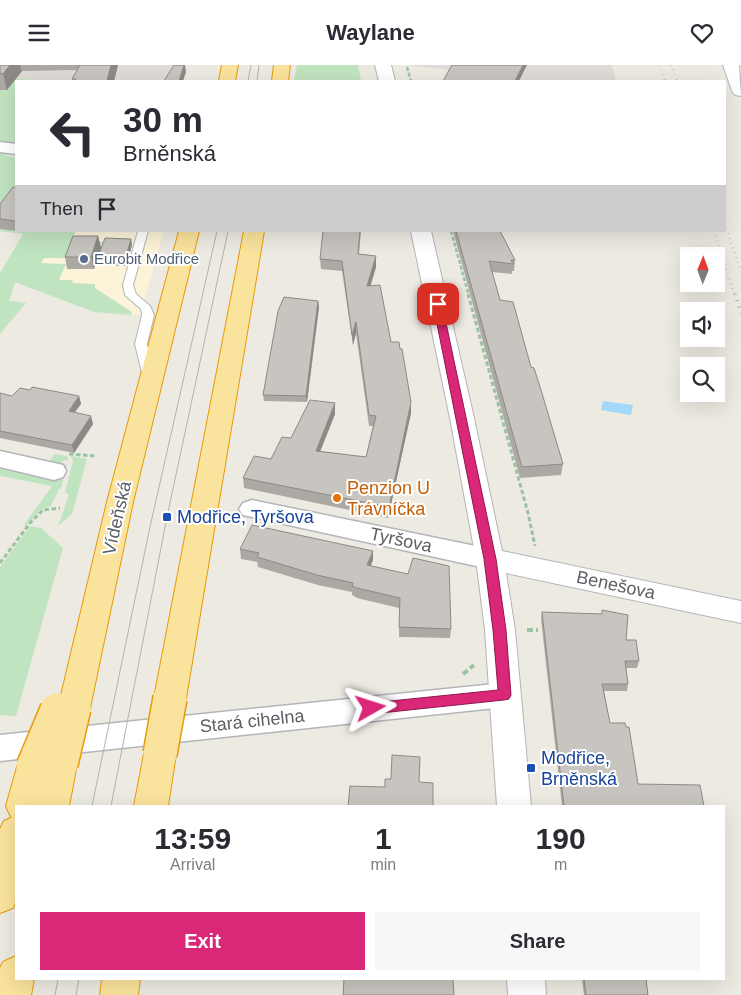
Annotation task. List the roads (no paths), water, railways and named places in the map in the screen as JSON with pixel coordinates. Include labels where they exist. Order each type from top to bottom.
[{"type":"highway","points":[[227,80],[230,65]]},
{"type":"highway","points":[[280,80],[282,65]]},
{"type":"highway","name":"Vídeňská","points":[[47,765],[65,709],[87,651],[120,502],[189,232]]},
{"type":"highway","points":[[151,805],[254,232]]},
{"type":"highway","points":[[24,805],[47,765]]},
{"type":"highway","points":[[47,765],[52,805]]},
{"type":"highway","points":[[0,896],[15,836]]},
{"type":"highway","points":[[12,995],[15,980]]},
{"type":"highway","points":[[119,995],[121,980]]},
{"type":"street","points":[[383,65],[387,80]]},
{"type":"street","points":[[730,65],[741,91]]},
{"type":"street","points":[[0,147],[15,149]]},
{"type":"street","points":[[422,232],[490,559],[500,630],[514,805]]},
{"type":"street","points":[[0,459],[63,463]]},
{"type":"street","name":"Tyršova","points":[[252,509],[490,559]]},
{"type":"street","name":"Benešova","points":[[490,559],[741,612]]},
{"type":"street","name":"Stará cihelna","points":[[0,748],[504,695]]},
{"type":"street","points":[[526,980],[527,995]]},
{"type":"lane","points":[[143,232],[128,285],[131,295],[146,308],[148,315],[141,344],[151,384]]},
{"type":"water","points":[[603,401],[633,405],[631,415],[601,410]]},
{"type":"tram line","points":[[248,80],[251,65]]},
{"type":"tram line","points":[[257,80],[259,65]]},
{"type":"tram line","points":[[92,805],[150,527],[217,232]]},
{"type":"tram line","points":[[111,805],[167,517],[228,232]]},
{"type":"tram line","points":[[55,995],[58,980]]},
{"type":"tram line","points":[[76,995],[79,980]]},
{"type":"railway","points":[[660,65],[665,80]]},
{"type":"railway","points":[[671,65],[677,80]]},
{"type":"railway","points":[[726,227],[741,271]]},
{"type":"railway","points":[[714,232],[735,296]]},
{"type":"railway","points":[[735,294],[741,313]]},
{"type":"place","name":"Eurobit Modřice","points":[[84,259]]},
{"type":"place","name":"Penzion U Trávníčka","points":[[337,498]]},
{"type":"place","name":"Modřice, Tyršova","points":[[167,517]]},
{"type":"place","name":"Modřice, Brněnská","points":[[531,768]]}]
